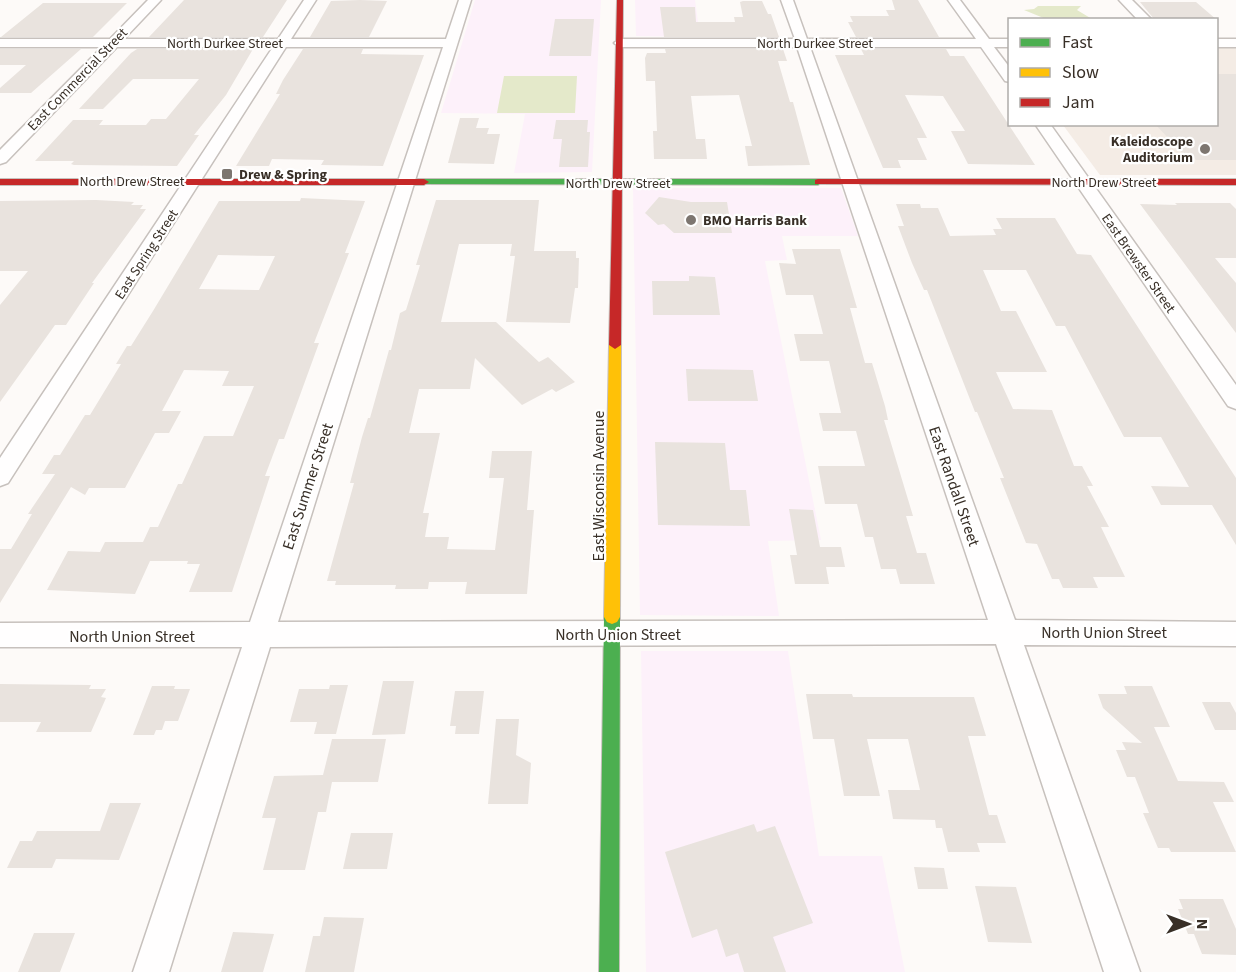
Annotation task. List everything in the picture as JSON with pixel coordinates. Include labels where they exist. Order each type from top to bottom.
[{"type":"street","name":"East Commercial Street","points":[[0,159],[155,0]]},
{"type":"street","name":"East Spring Street","points":[[0,477],[310,0]]},
{"type":"street","name":"East Summer Street","points":[[151,972],[465,0]]},
{"type":"street","name":"East Wisconsin Avenue","points":[[609,972],[616,183],[620,0]]},
{"type":"street","name":"East Randall Street","points":[[787,0],[852,182],[1122,972]]},
{"type":"street","points":[[954,0],[1008,75]]},
{"type":"street","points":[[1125,0],[1144,18]]},
{"type":"street","name":"North Durkee Street","points":[[0,43],[451,43]]},
{"type":"street","name":"North Durkee Street","points":[[620,43],[1008,43]]},
{"type":"street","points":[[1218,43],[1236,43]]},
{"type":"street","name":"East Brewster Street","points":[[1043,126],[1236,401]]},
{"type":"street","name":"North Drew Street","points":[[0,182],[1236,182]]},
{"type":"street","name":"North Union Street","points":[[0,635],[1236,633]]},
{"type":"shaded area","points":[[475,0],[601,0],[592,172],[514,173],[525,114],[441,113]]},
{"type":"shaded area","points":[[635,0],[695,0],[700,37],[636,36]]},
{"type":"shaded area","points":[[1218,47],[1236,47],[1236,175],[1100,175],[1064,126],[1218,126]]},
{"type":"shaded area","points":[[633,188],[841,188],[858,236],[782,236],[787,260],[765,261],[821,540],[768,541],[779,616],[640,615]]},
{"type":"shaded area","points":[[641,651],[788,651],[819,856],[882,856],[905,972],[646,972]]},
{"type":"green space","points":[[1038,6],[1081,6],[1077,10],[1090,18],[1044,18],[1024,10]]},
{"type":"green space","points":[[504,76],[577,76],[575,113],[497,113]]},
{"type":"building","points":[[184,0],[287,0],[263,37],[149,37]]},
{"type":"building","points":[[892,0],[918,0],[939,37],[856,37],[848,22],[853,22],[850,16],[889,16],[886,10],[895,10]]},
{"type":"building","points":[[331,1],[387,1],[369,37],[310,37]]},
{"type":"building","points":[[762,1],[768,14],[771,14],[779,37],[664,37],[660,7],[695,7],[696,22],[735,22],[734,17],[743,17],[740,2]]},
{"type":"building","points":[[1140,2],[1196,2],[1215,18],[1153,18]]},
{"type":"building","points":[[43,3],[127,3],[93,37],[1,37]]},
{"type":"building","points":[[555,19],[594,19],[591,56],[549,56]]},
{"type":"building","points":[[0,49],[81,49],[31,93],[0,93],[0,88],[26,65],[0,65]]},
{"type":"building","points":[[137,49],[253,49],[226,95],[194,135],[199,135],[177,166],[74,165],[71,164],[74,161],[35,161],[73,120],[103,120],[99,125],[146,125],[151,119],[166,119],[199,79],[133,79],[103,109],[79,109]]},
{"type":"building","points":[[303,49],[363,49],[361,54],[424,55],[383,166],[321,165],[324,160],[272,159],[269,166],[236,166],[280,94],[276,94]]},
{"type":"building","points":[[665,49],[783,49],[787,61],[778,61],[790,102],[793,102],[810,165],[748,166],[745,146],[752,146],[739,95],[691,96],[696,139],[705,139],[707,159],[654,159],[653,131],[657,131],[655,81],[646,81],[645,58],[647,53],[666,53]]},
{"type":"building","points":[[861,49],[946,49],[950,56],[964,56],[1035,165],[968,164],[951,131],[965,131],[943,96],[905,95],[927,138],[917,138],[927,160],[898,160],[901,168],[883,168],[835,55],[864,55]]},
{"type":"building","points":[[1218,74],[1236,74],[1236,160],[1196,160],[1192,155],[1184,155],[1157,126],[1218,126]]},
{"type":"building","points":[[460,118],[479,118],[476,128],[489,128],[487,134],[500,134],[494,164],[448,163]]},
{"type":"building","points":[[556,120],[588,120],[587,132],[590,132],[588,167],[559,167],[562,139],[553,139]]},
{"type":"building","name":"BMO Harris Bank","points":[[659,197],[691,202],[727,202],[732,233],[674,233],[664,224],[658,225],[645,213]]},
{"type":"building","points":[[301,198],[365,201],[345,253],[349,253],[314,343],[319,343],[284,439],[279,439],[265,476],[270,476],[232,592],[189,592],[200,564],[187,564],[188,561],[150,561],[135,594],[47,590],[68,551],[100,552],[105,542],[143,542],[150,527],[158,527],[178,484],[182,484],[204,436],[233,436],[254,386],[222,386],[229,371],[184,370],[162,411],[181,411],[169,433],[155,433],[125,488],[89,488],[85,495],[71,487],[0,603],[0,549],[11,549],[32,514],[28,514],[55,474],[42,474],[54,455],[60,455],[85,415],[90,415],[121,364],[116,364],[127,346],[131,346],[219,201],[300,201]],"holes":[[[218,255],[275,256],[259,290],[199,289]]]},
{"type":"building","points":[[436,200],[539,200],[534,251],[576,251],[576,258],[579,258],[578,288],[575,288],[570,323],[506,322],[515,256],[510,256],[512,244],[459,244],[441,322],[496,322],[539,362],[548,357],[575,382],[556,392],[552,389],[522,405],[475,358],[470,389],[419,389],[409,433],[440,433],[423,513],[429,513],[425,537],[449,537],[447,549],[495,550],[504,478],[489,478],[492,451],[532,451],[527,510],[534,510],[527,594],[465,594],[467,582],[429,582],[428,589],[395,589],[396,585],[335,585],[336,581],[327,581],[354,483],[350,483],[362,437],[368,418],[370,418],[389,350],[391,350],[400,313],[406,310],[420,265],[416,265]]},
{"type":"building","points":[[0,201],[134,202],[131,205],[143,205],[140,209],[146,209],[92,283],[94,283],[66,325],[55,325],[0,402],[0,305],[28,271],[0,271]]},
{"type":"building","points":[[1175,203],[1230,203],[1236,209],[1236,258],[1215,258],[1236,283],[1236,333],[1140,204],[1177,205]]},
{"type":"building","points":[[896,204],[920,204],[921,208],[938,208],[950,236],[996,235],[993,229],[1002,229],[996,218],[1055,218],[1077,254],[1091,255],[1236,478],[1236,545],[1212,505],[1161,505],[1151,486],[1189,487],[1161,437],[1124,437],[1065,326],[1056,326],[1026,270],[983,270],[1001,311],[1016,311],[1047,372],[996,372],[1013,409],[1052,410],[1074,466],[1082,466],[1093,486],[1087,486],[1109,527],[1101,527],[1125,577],[1093,577],[1098,588],[1063,588],[1059,579],[1052,579],[1037,544],[1026,543],[1000,478],[1004,478],[977,412],[975,412],[927,290],[924,290],[912,263],[898,226],[904,226]]},
{"type":"building","points":[[792,249],[840,249],[857,308],[850,308],[865,363],[872,363],[888,420],[884,420],[913,516],[906,516],[917,553],[926,553],[935,584],[900,584],[896,569],[881,569],[873,537],[865,537],[857,504],[825,504],[818,466],[865,466],[856,431],[823,431],[819,413],[841,413],[829,361],[800,361],[794,334],[823,334],[813,295],[786,295],[779,263],[796,264]]},
{"type":"building","points":[[689,276],[715,277],[720,315],[653,315],[652,281],[689,281]]},
{"type":"building","points":[[686,369],[753,370],[758,401],[688,401]]},
{"type":"building","points":[[655,442],[725,443],[730,490],[746,490],[750,526],[658,525]]},
{"type":"building","points":[[789,509],[813,510],[820,547],[841,547],[845,567],[826,567],[829,584],[795,584],[790,555],[797,555]]},
{"type":"building","points":[[383,681],[414,681],[405,734],[372,735]]},
{"type":"building","points":[[0,684],[91,685],[89,689],[106,689],[101,697],[106,698],[91,732],[36,732],[41,722],[0,722]]},
{"type":"building","points":[[330,685],[348,685],[336,734],[314,734],[317,722],[290,722],[299,689],[329,689]]},
{"type":"building","points":[[152,686],[175,686],[174,689],[190,689],[178,721],[165,721],[162,730],[156,730],[154,735],[133,735]]},
{"type":"building","points":[[1124,686],[1152,686],[1170,727],[1154,727],[1178,781],[1224,782],[1234,802],[1213,802],[1236,852],[1171,852],[1169,848],[1158,848],[1143,813],[1149,813],[1135,777],[1127,777],[1116,750],[1126,750],[1122,742],[1142,743],[1103,708],[1098,694],[1127,694]]},
{"type":"building","points":[[455,691],[484,691],[479,734],[455,734],[456,726],[450,726]]},
{"type":"building","points":[[806,694],[852,694],[853,697],[974,697],[986,736],[968,736],[989,815],[997,815],[1006,843],[977,843],[980,852],[948,852],[942,828],[936,828],[935,820],[893,819],[888,790],[920,790],[908,739],[867,739],[880,796],[844,796],[834,739],[813,739]]},
{"type":"building","points":[[1202,702],[1230,702],[1236,713],[1236,730],[1215,730]]},
{"type":"building","points":[[496,719],[519,719],[516,755],[531,763],[528,804],[488,804]]},
{"type":"building","points":[[332,739],[386,739],[378,782],[332,782],[326,812],[318,812],[305,870],[263,870],[276,818],[262,818],[274,776],[323,775]]},
{"type":"building","points":[[110,803],[141,803],[119,860],[56,859],[52,868],[7,868],[20,841],[32,841],[37,831],[100,831]]},
{"type":"building","points":[[754,824],[757,832],[775,826],[813,923],[773,937],[786,972],[744,972],[738,953],[726,957],[717,929],[692,938],[665,852]]},
{"type":"building","points":[[351,833],[393,833],[387,869],[343,869]]},
{"type":"building","points":[[914,867],[944,868],[948,889],[918,889]]},
{"type":"building","points":[[975,886],[1016,887],[1032,943],[988,942]]},
{"type":"building","points":[[1179,899],[1223,899],[1236,929],[1236,955],[1202,954],[1194,934],[1188,934],[1178,909],[1183,909]]},
{"type":"building","points":[[324,917],[364,918],[354,972],[305,972],[313,936],[320,936]]},
{"type":"building","points":[[233,932],[274,934],[263,972],[221,972]]},
{"type":"building","points":[[34,933],[75,933],[60,972],[18,972]]},
{"type":"traffic: fast","points":[[424,182],[818,182]]},
{"type":"traffic: fast","points":[[609,972],[612,617]]},
{"type":"traffic: slow","points":[[612,617],[615,345]]},
{"type":"traffic: jam","points":[[615,345],[620,0]]},
{"type":"traffic: jam","points":[[0,182],[424,182]]},
{"type":"traffic: jam","points":[[818,182],[1236,182]]},
{"type":"place","name":"Kaleidoscope Auditorium","points":[[1205,149]]},
{"type":"place","name":"Drew & Spring","points":[[227,174]]},
{"type":"place","name":"BMO Harris Bank","points":[[691,220]]}]
